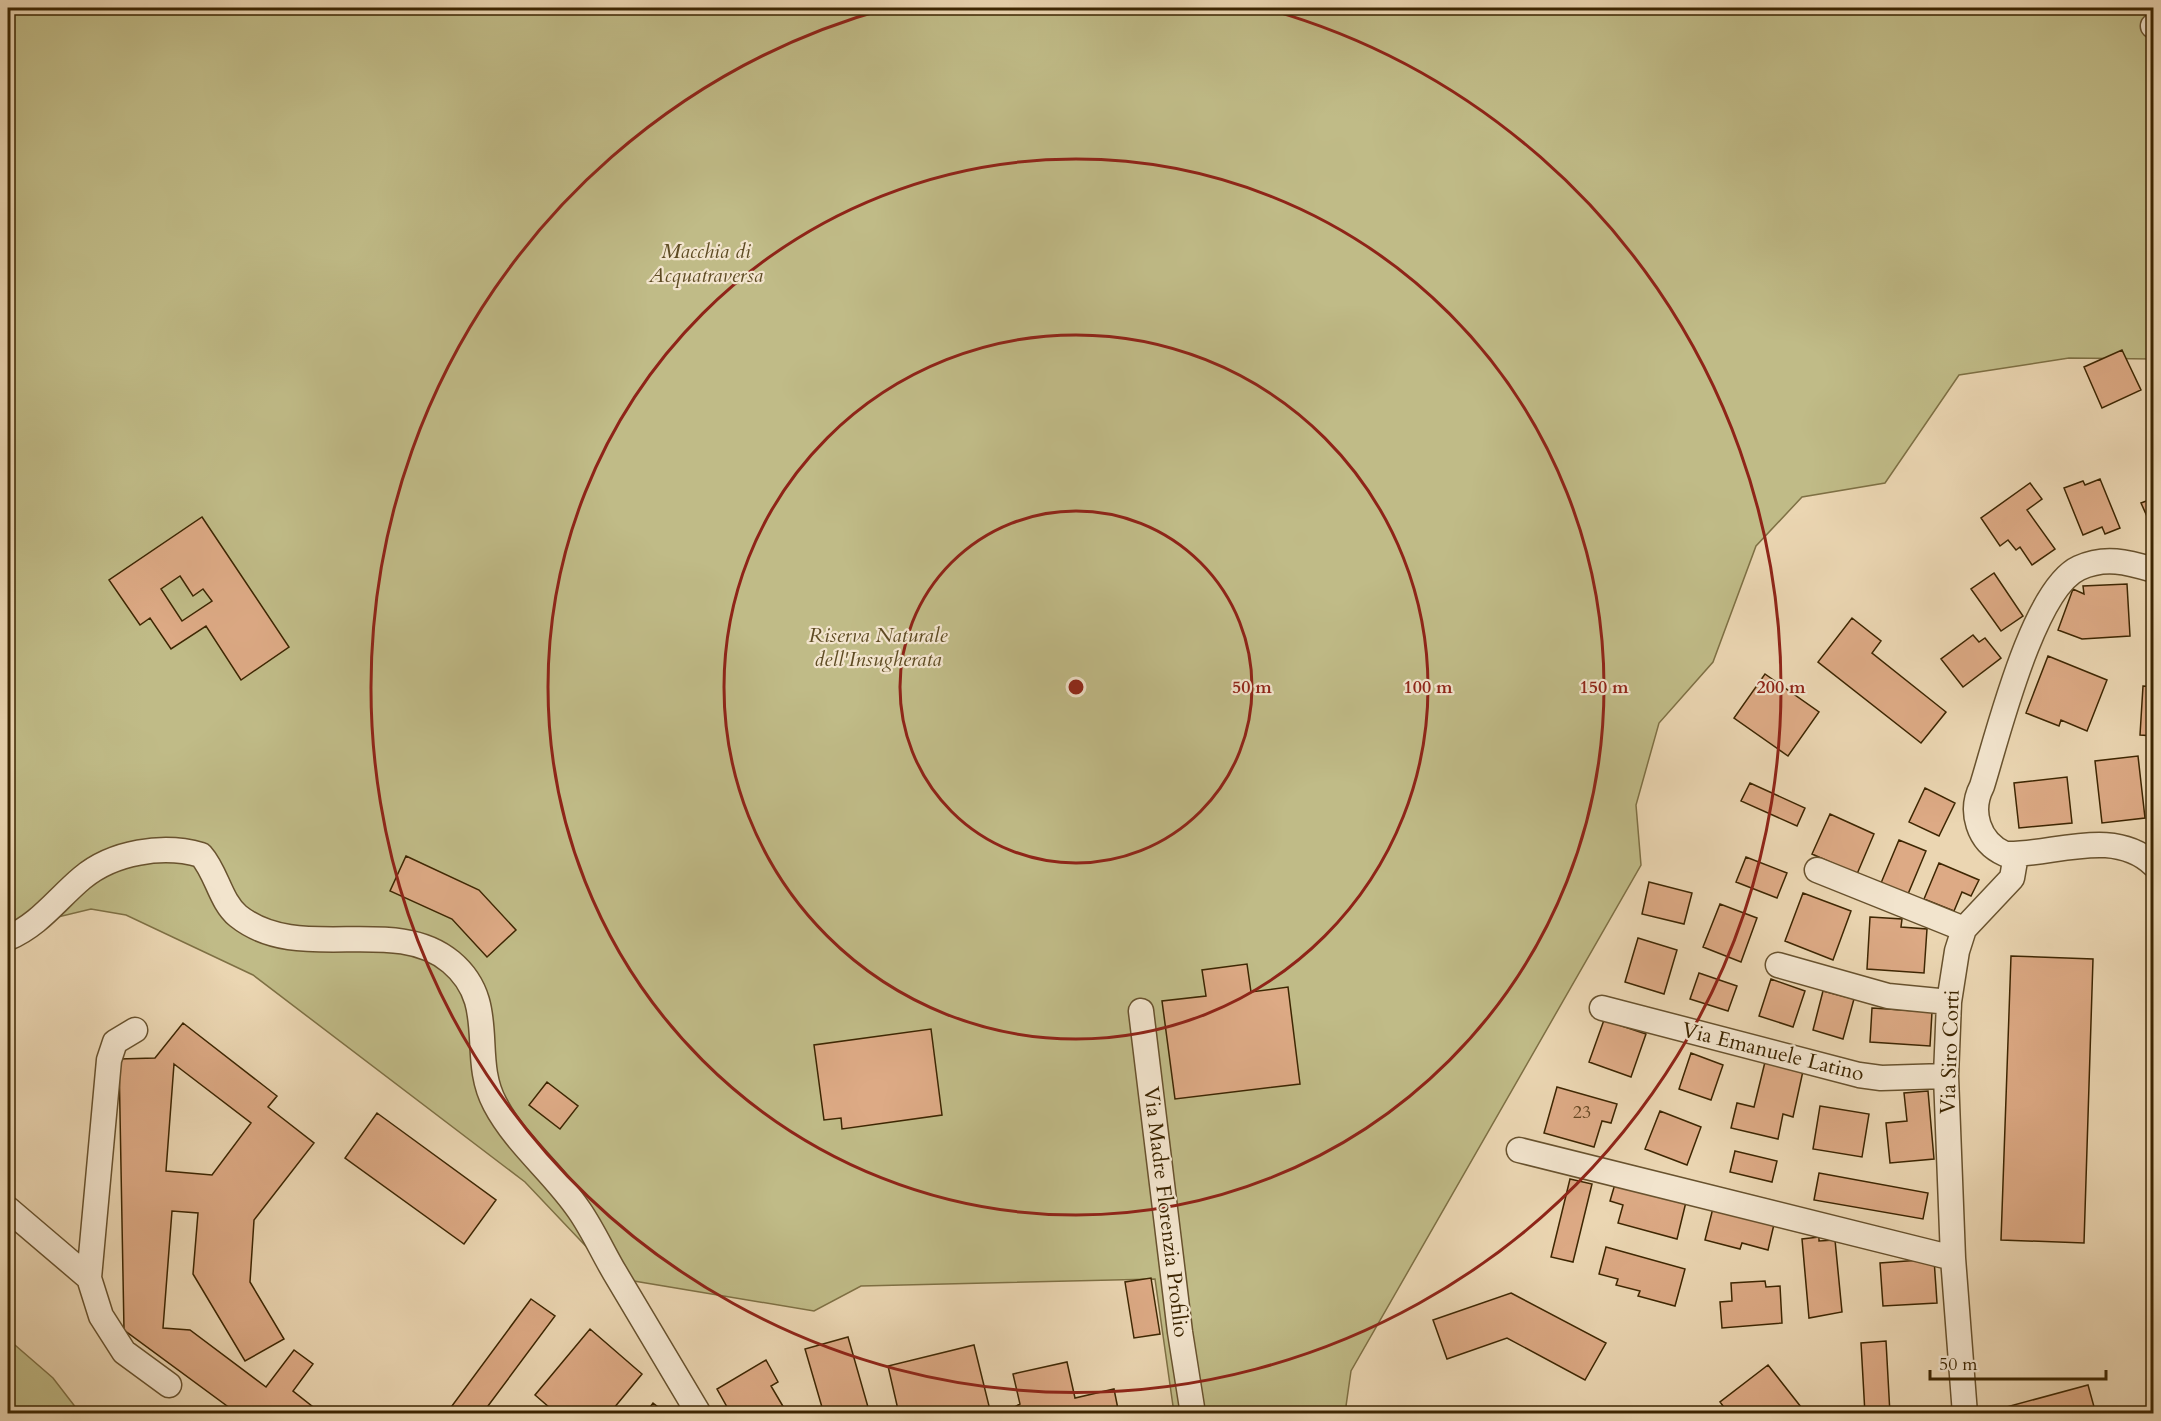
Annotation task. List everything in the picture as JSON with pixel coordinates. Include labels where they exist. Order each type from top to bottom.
[{"type":"street","points":[[2154,570],[2122,560],[2100,561],[2076,569],[2058,586],[2027,642],[1982,786],[1974,801],[1980,830],[1996,850],[2016,855],[2056,847],[2095,845],[2132,851],[2154,865]]},
{"type":"street","points":[[8,938],[34,924],[83,877],[98,867],[122,857],[167,850],[201,855],[236,914],[275,934],[296,939],[405,943],[440,953],[461,972],[480,1005],[483,1023],[484,1072],[495,1104],[580,1211],[699,1413]]},
{"type":"street","name":"Via Siro Corti","points":[[1965,1413],[1953,1258],[1946,1077],[1949,1002],[1955,960],[1964,928],[2012,878],[2016,855]]},
{"type":"street","points":[[1817,870],[1964,928]]},
{"type":"street","points":[[1778,965],[1888,996],[1949,1002]]},
{"type":"street","name":"Via Emanuele Latino","points":[[1602,1008],[1859,1075],[1881,1078],[1946,1077]]},
{"type":"street","name":"Via Madre Florenzia Profilio","points":[[1141,1011],[1180,1332],[1193,1413]]},
{"type":"street","points":[[135,1030],[115,1042],[109,1060],[89,1278],[101,1316],[124,1352],[169,1385]]},
{"type":"street","points":[[1519,1150],[1953,1258]]},
{"type":"street","points":[[8,1209],[89,1278]]},
{"type":"green space","name":"Riserva Naturale dell'Insugherata","points":[[8,8],[2153,8],[2153,359],[2069,358],[1959,375],[1885,483],[1802,497],[1756,546],[1713,662],[1659,723],[1636,805],[1641,865],[1351,1371],[1345,1413],[1174,1413],[1155,1279],[861,1286],[814,1311],[616,1278],[525,1182],[253,975],[126,915],[91,909],[8,929]]},
{"type":"green space","points":[[8,1339],[53,1378],[80,1413],[8,1413]]},
{"type":"building","points":[[2122,350],[2141,390],[2102,408],[2084,367]]},
{"type":"building","points":[[2100,479],[2120,528],[2105,534],[2102,527],[2083,535],[2064,488],[2083,481],[2085,485]]},
{"type":"building","points":[[2030,483],[2042,499],[2027,510],[2055,549],[2032,565],[2020,547],[2016,550],[2008,540],[2000,546],[1981,518]]},
{"type":"building","points":[[2154,498],[2154,532],[2141,503]]},
{"type":"building","points":[[202,517],[289,647],[241,680],[206,626],[171,649],[150,618],[140,625],[109,580]],"holes":[[[180,576],[193,596],[203,589],[212,601],[182,621],[161,589]]]},
{"type":"building","points":[[1994,573],[2023,616],[2001,631],[1971,589]]},
{"type":"building","points":[[2127,584],[2130,636],[2082,639],[2058,630],[2073,589],[2084,594],[2083,586]]},
{"type":"building","points":[[1852,618],[1881,641],[1872,653],[1946,712],[1921,743],[1818,662]]},
{"type":"building","points":[[1973,635],[1979,642],[1985,638],[2001,658],[1963,687],[1941,659]]},
{"type":"building","points":[[2048,656],[2107,680],[2087,731],[2061,720],[2059,726],[2026,713]]},
{"type":"building","points":[[1765,674],[1819,712],[1788,756],[1734,718]]},
{"type":"building","points":[[2143,686],[2154,687],[2154,736],[2140,735]]},
{"type":"building","points":[[2138,756],[2145,818],[2102,823],[2095,761]]},
{"type":"building","points":[[2067,777],[2072,823],[2019,828],[2014,783]]},
{"type":"building","points":[[1750,783],[1805,808],[1797,826],[1741,801]]},
{"type":"building","points":[[1925,788],[1955,803],[1939,836],[1909,822]]},
{"type":"building","points":[[1830,814],[1874,834],[1857,874],[1812,854]]},
{"type":"building","points":[[1899,840],[1926,851],[1908,894],[1881,883]]},
{"type":"building","points":[[406,856],[479,890],[516,930],[487,957],[452,919],[390,891]]},
{"type":"building","points":[[1746,857],[1787,873],[1777,898],[1736,882]]},
{"type":"building","points":[[1939,863],[1979,880],[1971,896],[1962,892],[1954,911],[1924,899]]},
{"type":"building","points":[[1649,882],[1692,893],[1684,924],[1642,914]]},
{"type":"building","points":[[1803,893],[1851,911],[1833,960],[1785,941]]},
{"type":"building","points":[[1720,904],[1757,918],[1741,962],[1703,947]]},
{"type":"building","points":[[1870,917],[1902,919],[1901,927],[1927,929],[1924,973],[1867,969]]},
{"type":"building","points":[[1638,938],[1677,950],[1664,994],[1625,982]]},
{"type":"building","points":[[2011,956],[2093,959],[2084,1243],[2001,1240]]},
{"type":"building","points":[[1247,964],[1251,992],[1288,987],[1300,1084],[1175,1099],[1162,1001],[1206,996],[1202,970]]},
{"type":"building","points":[[1699,973],[1737,986],[1728,1011],[1690,999]]},
{"type":"building","points":[[1771,979],[1805,991],[1793,1027],[1759,1016]]},
{"type":"building","points":[[1823,991],[1854,999],[1843,1039],[1813,1030]]},
{"type":"building","points":[[1872,1008],[1932,1012],[1930,1046],[1870,1042]]},
{"type":"building","points":[[1604,1020],[1646,1034],[1631,1077],[1589,1062]]},
{"type":"building","points":[[183,1023],[277,1096],[268,1107],[314,1143],[254,1220],[250,1282],[284,1339],[245,1361],[193,1274],[198,1213],[172,1211],[163,1328],[190,1330],[266,1387],[294,1350],[313,1364],[293,1391],[322,1414],[238,1414],[124,1330],[119,1059],[155,1058]],"holes":[[[174,1064],[251,1123],[212,1175],[166,1171]]]},
{"type":"building","points":[[931,1029],[942,1115],[842,1129],[841,1118],[824,1120],[814,1045]]},
{"type":"building","points":[[1691,1053],[1723,1065],[1711,1100],[1679,1089]]},
{"type":"building","points":[[1765,1062],[1803,1071],[1793,1117],[1783,1114],[1778,1139],[1731,1128],[1737,1103],[1754,1107]]},
{"type":"building","points":[[547,1082],[578,1106],[560,1129],[529,1105]]},
{"type":"building","points":[[1557,1087],[1617,1104],[1611,1123],[1602,1121],[1594,1147],[1544,1133]]},
{"type":"building","points":[[1928,1091],[1934,1159],[1890,1163],[1886,1123],[1907,1121],[1904,1093]]},
{"type":"building","points":[[1820,1106],[1869,1114],[1862,1157],[1813,1149]]},
{"type":"building","points":[[1660,1111],[1701,1127],[1687,1165],[1645,1149]]},
{"type":"building","points":[[377,1113],[496,1200],[464,1244],[345,1158]]},
{"type":"building","points":[[1735,1151],[1777,1161],[1772,1182],[1730,1172]]},
{"type":"building","points":[[1819,1173],[1928,1193],[1923,1219],[1814,1200]]},
{"type":"building","points":[[1570,1179],[1592,1184],[1573,1262],[1551,1257]]},
{"type":"building","points":[[1615,1184],[1686,1202],[1677,1239],[1618,1223],[1623,1205],[1610,1201]]},
{"type":"building","points":[[1714,1204],[1775,1220],[1768,1250],[1742,1243],[1740,1249],[1705,1240]]},
{"type":"building","points":[[1819,1237],[1819,1241],[1835,1240],[1842,1312],[1809,1318],[1802,1239]]},
{"type":"building","points":[[1606,1247],[1685,1269],[1675,1306],[1638,1296],[1640,1291],[1616,1285],[1618,1279],[1599,1274]]},
{"type":"building","points":[[1934,1259],[1937,1303],[1883,1306],[1880,1263]]},
{"type":"building","points":[[1151,1278],[1160,1334],[1134,1338],[1125,1282]]},
{"type":"building","points":[[1765,1281],[1766,1287],[1780,1286],[1782,1323],[1722,1328],[1720,1302],[1732,1301],[1731,1283]]},
{"type":"building","points":[[1511,1293],[1606,1343],[1585,1380],[1507,1338],[1447,1359],[1433,1320]]},
{"type":"building","points":[[531,1299],[555,1316],[482,1414],[446,1414]]},
{"type":"building","points":[[590,1329],[642,1374],[609,1414],[557,1414],[535,1395]]},
{"type":"building","points":[[848,1337],[870,1414],[824,1414],[805,1349]]},
{"type":"building","points":[[1886,1341],[1890,1414],[1865,1414],[1861,1343]]},
{"type":"building","points":[[974,1345],[991,1414],[899,1414],[888,1366]]},
{"type":"building","points":[[766,1360],[778,1382],[771,1386],[784,1408],[778,1414],[731,1414],[717,1389]]},
{"type":"building","points":[[1067,1362],[1075,1398],[1114,1389],[1119,1414],[1012,1414],[1011,1409],[1020,1404],[1013,1374]]},
{"type":"building","points":[[1768,1365],[1801,1407],[1793,1414],[1729,1414],[1720,1402]]},
{"type":"building","points":[[2088,1385],[2096,1414],[2000,1414],[1999,1409]]},
{"type":"building","points":[[653,1403],[667,1414],[645,1414]]},
{"type":"park label","name":"Macchia di Acquatraversa","points":[[706,263]]}]
